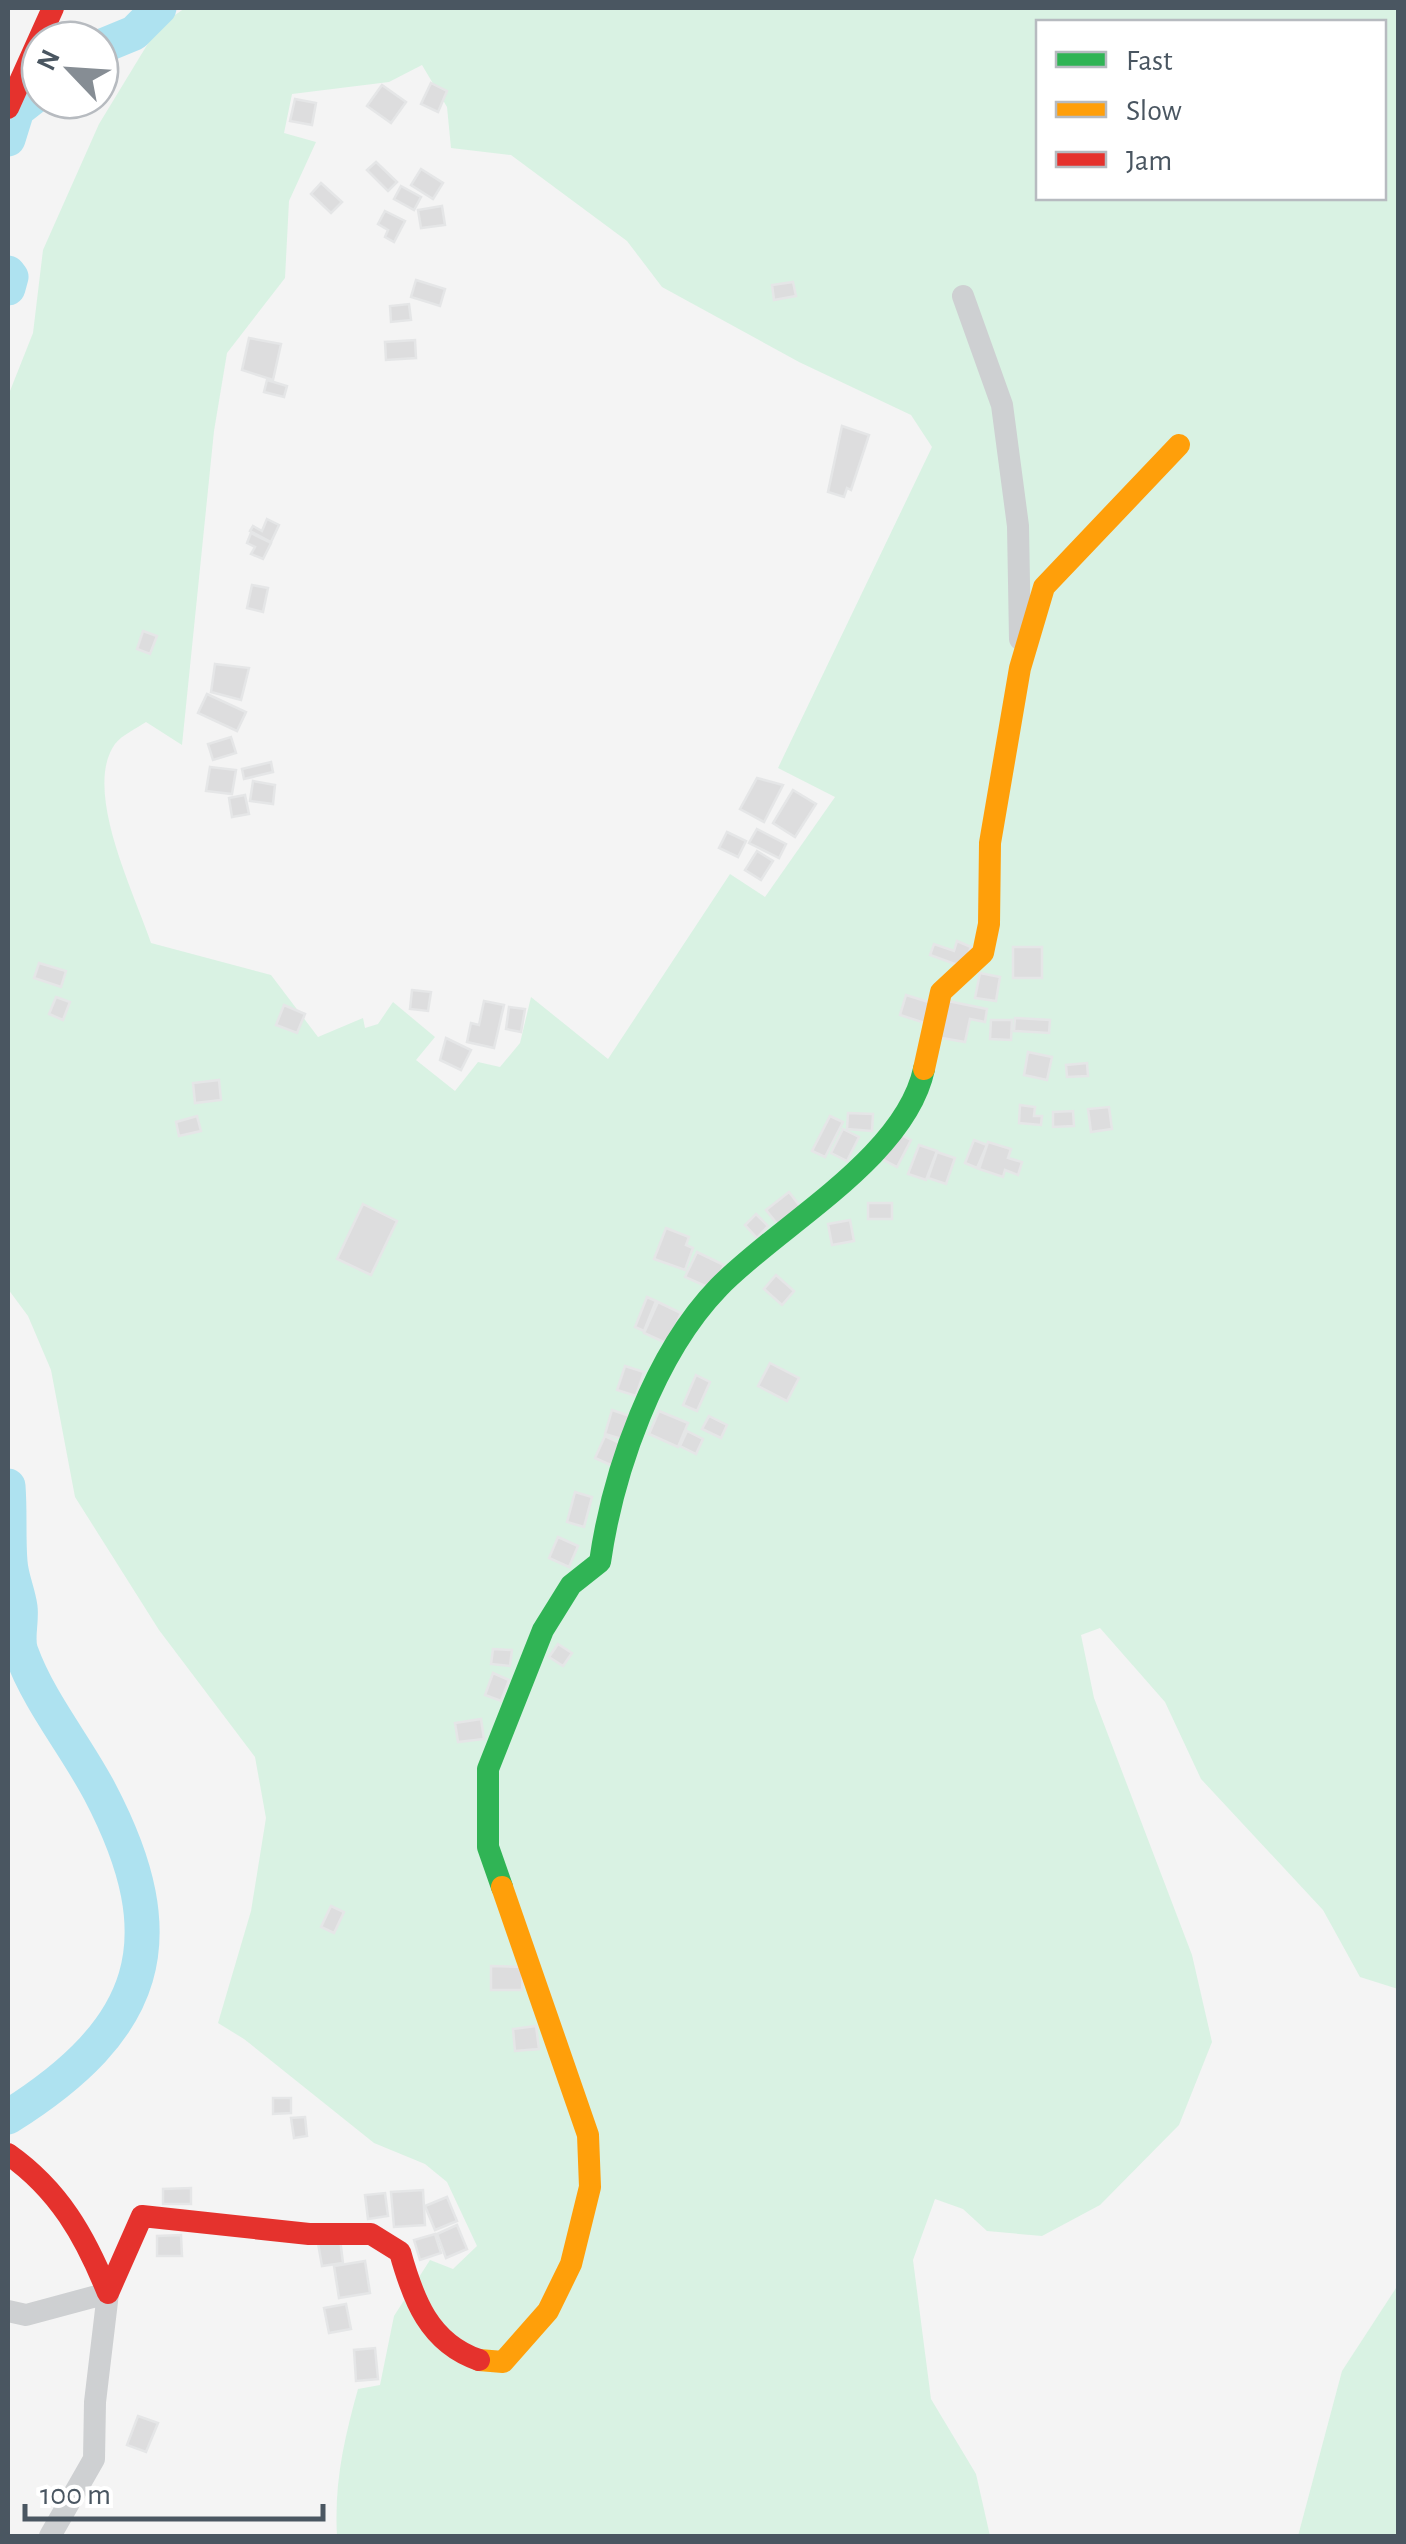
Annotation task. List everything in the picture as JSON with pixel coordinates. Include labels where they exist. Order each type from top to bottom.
[{"type":"street","points":[[8,108],[53,8]]},
{"type":"street","points":[[963,296],[1002,405],[1018,526],[1020,668]]},
{"type":"street","points":[[50,2536],[94,2458],[95,2402],[108,2293],[142,2216],[308,2234],[370,2234],[400,2252],[408,2284],[429,2326],[454,2353],[478,2363],[503,2362],[548,2311],[571,2264],[586,2216],[588,2135],[488,1847],[488,1769],[542,1630],[571,1585],[600,1562],[605,1526],[637,1421],[682,1336],[718,1287],[818,1206],[908,1114],[921,1084],[941,992],[982,952],[989,924],[990,844],[1020,668],[1044,588],[1179,445]]},
{"type":"street","points":[[8,2154],[37,2172],[77,2220],[108,2293]]},
{"type":"street","points":[[8,2310],[26,2315],[108,2293]]},
{"type":"green space","points":[[185,8],[1398,8],[1398,1989],[1360,1977],[1323,1910],[1201,1779],[1165,1702],[1100,1628],[1081,1635],[1094,1698],[1192,1955],[1212,2042],[1179,2125],[1100,2205],[1042,2236],[987,2231],[963,2209],[935,2199],[913,2260],[931,2399],[976,2474],[990,2536],[337,2536],[341,2462],[358,2389],[380,2385],[394,2316],[430,2260],[453,2269],[477,2246],[447,2182],[425,2164],[374,2143],[244,2039],[218,2023],[251,1911],[266,1818],[255,1757],[159,1630],[75,1497],[51,1370],[28,1316],[8,1289],[8,396],[33,333],[43,250],[99,124],[101,120],[120,120],[120,89],[158,27]],"holes":[[[422,65],[447,107],[451,148],[511,155],[627,241],[662,287],[799,362],[911,415],[932,447],[778,768],[835,797],[765,897],[730,874],[608,1059],[531,997],[520,1043],[500,1067],[478,1062],[455,1091],[416,1060],[435,1037],[393,1002],[378,1024],[365,1028],[363,1018],[318,1037],[271,975],[151,943],[115,842],[104,788],[106,764],[115,744],[146,722],[182,745],[214,431],[227,353],[285,278],[289,201],[316,142],[284,133],[292,94],[389,82]]]},
{"type":"green space","points":[[1398,2285],[1398,2536],[1298,2536],[1342,2371]]},
{"type":"building","points":[[431,83],[447,91],[438,112],[421,104]]},
{"type":"building","points":[[382,85],[406,102],[391,123],[367,106]]},
{"type":"building","points":[[295,99],[316,103],[312,125],[290,121]]},
{"type":"building","points":[[376,162],[397,182],[388,191],[367,170]]},
{"type":"building","points":[[421,169],[443,183],[433,199],[411,185]]},
{"type":"building","points":[[321,183],[342,202],[331,213],[311,194]]},
{"type":"building","points":[[401,186],[421,197],[414,210],[394,199]]},
{"type":"building","points":[[442,206],[445,225],[421,228],[418,210]]},
{"type":"building","points":[[385,211],[405,221],[394,242],[385,237],[388,230],[378,224]]},
{"type":"building","points":[[416,280],[445,289],[440,306],[411,297]]},
{"type":"building","points":[[793,282],[796,296],[774,300],[772,285]]},
{"type":"building","points":[[409,304],[411,320],[391,322],[390,306]]},
{"type":"building","points":[[249,338],[281,344],[273,380],[242,370]]},
{"type":"building","points":[[415,340],[416,358],[386,360],[385,342]]},
{"type":"building","points":[[267,380],[287,386],[284,397],[264,392]]},
{"type":"building","points":[[842,426],[869,435],[851,490],[847,488],[844,497],[828,492]]},
{"type":"building","points":[[267,519],[279,525],[271,542],[250,531],[253,526],[262,531]]},
{"type":"building","points":[[251,533],[271,543],[263,559],[251,554],[255,547],[247,543]]},
{"type":"building","points":[[252,585],[268,588],[263,612],[247,608]]},
{"type":"building","points":[[143,631],[157,636],[150,654],[137,649]]},
{"type":"building","points":[[215,664],[249,668],[241,700],[211,692]]},
{"type":"building","points":[[207,694],[246,712],[237,731],[198,713]]},
{"type":"building","points":[[231,737],[236,753],[213,760],[208,744]]},
{"type":"building","points":[[271,762],[273,772],[244,779],[242,769]]},
{"type":"building","points":[[210,767],[236,770],[232,794],[206,791]]},
{"type":"building","points":[[757,778],[783,785],[764,822],[740,809]]},
{"type":"building","points":[[253,781],[275,785],[273,804],[250,801]]},
{"type":"building","points":[[793,790],[816,804],[795,837],[773,823]]},
{"type":"building","points":[[245,795],[249,814],[232,817],[229,798]]},
{"type":"building","points":[[757,829],[786,844],[779,858],[749,843]]},
{"type":"building","points":[[727,832],[746,841],[738,857],[719,848]]},
{"type":"building","points":[[757,851],[773,861],[761,880],[745,870]]},
{"type":"building","points":[[957,941],[971,947],[963,967],[930,955],[934,944],[954,951]]},
{"type":"building","points":[[1013,947],[1042,947],[1042,978],[1013,978]]},
{"type":"building","points":[[39,963],[66,971],[61,987],[34,978]]},
{"type":"building","points":[[980,973],[1000,977],[996,1001],[975,998]]},
{"type":"building","points":[[412,990],[431,992],[428,1011],[410,1009]]},
{"type":"building","points":[[906,995],[935,1004],[928,1024],[900,1015]]},
{"type":"building","points":[[56,997],[70,1002],[63,1020],[49,1014]]},
{"type":"building","points":[[943,1000],[987,1009],[985,1022],[970,1019],[965,1042],[936,1037]]},
{"type":"building","points":[[484,1001],[504,1005],[494,1048],[467,1042],[471,1023],[479,1025]]},
{"type":"building","points":[[284,1005],[305,1014],[297,1033],[276,1025]]},
{"type":"building","points":[[509,1007],[525,1009],[521,1032],[506,1029]]},
{"type":"building","points":[[1015,1018],[1050,1020],[1049,1033],[1014,1031]]},
{"type":"building","points":[[991,1020],[1012,1020],[1011,1040],[990,1039]]},
{"type":"building","points":[[446,1038],[471,1050],[461,1070],[440,1060]]},
{"type":"building","points":[[1028,1052],[1052,1057],[1047,1080],[1024,1075]]},
{"type":"building","points":[[1087,1063],[1088,1076],[1067,1077],[1066,1065]]},
{"type":"building","points":[[219,1080],[221,1100],[195,1103],[193,1083]]},
{"type":"building","points":[[1020,1105],[1035,1107],[1034,1116],[1042,1116],[1041,1125],[1019,1123]]},
{"type":"building","points":[[1109,1107],[1112,1129],[1091,1132],[1088,1109]]},
{"type":"building","points":[[1073,1111],[1074,1126],[1053,1127],[1053,1112]]},
{"type":"building","points":[[848,1113],[873,1114],[872,1131],[847,1129]]},
{"type":"building","points":[[197,1116],[201,1131],[179,1136],[176,1122]]},
{"type":"building","points":[[830,1116],[843,1122],[825,1157],[812,1151]]},
{"type":"building","points":[[843,1129],[859,1137],[847,1161],[831,1153]]},
{"type":"building","points":[[895,1132],[911,1140],[897,1167],[882,1159]]},
{"type":"building","points":[[974,1140],[987,1145],[977,1168],[965,1163]]},
{"type":"building","points":[[988,1142],[1011,1149],[1008,1158],[1022,1162],[1018,1175],[1005,1170],[1003,1177],[979,1169]]},
{"type":"building","points":[[919,1145],[937,1151],[926,1180],[908,1174]]},
{"type":"building","points":[[937,1152],[955,1158],[946,1184],[928,1178]]},
{"type":"building","points":[[789,1192],[802,1209],[779,1226],[766,1210]]},
{"type":"building","points":[[868,1203],[892,1203],[892,1219],[868,1219]]},
{"type":"building","points":[[363,1204],[397,1221],[371,1275],[337,1259]]},
{"type":"building","points":[[756,1214],[768,1226],[757,1238],[745,1225]]},
{"type":"building","points":[[850,1220],[854,1241],[832,1245],[828,1224]]},
{"type":"building","points":[[666,1228],[689,1237],[686,1245],[693,1248],[685,1270],[654,1259]]},
{"type":"building","points":[[697,1252],[724,1265],[712,1289],[685,1277]]},
{"type":"building","points":[[776,1275],[794,1291],[782,1305],[764,1289]]},
{"type":"building","points":[[647,1297],[656,1301],[644,1331],[635,1327]]},
{"type":"building","points":[[658,1302],[681,1313],[668,1344],[644,1333]]},
{"type":"building","points":[[770,1363],[799,1378],[787,1401],[758,1386]]},
{"type":"building","points":[[625,1366],[644,1372],[636,1396],[617,1390]]},
{"type":"building","points":[[696,1375],[710,1382],[697,1411],[683,1405]]},
{"type":"building","points":[[612,1410],[633,1417],[625,1440],[605,1434]]},
{"type":"building","points":[[659,1411],[688,1423],[678,1447],[649,1434]]},
{"type":"building","points":[[709,1416],[727,1425],[721,1438],[702,1429]]},
{"type":"building","points":[[687,1431],[703,1439],[696,1454],[680,1446]]},
{"type":"building","points":[[605,1436],[624,1445],[615,1467],[595,1458]]},
{"type":"building","points":[[575,1492],[592,1497],[584,1527],[567,1522]]},
{"type":"building","points":[[558,1537],[578,1546],[569,1567],[549,1558]]},
{"type":"building","points":[[558,1644],[572,1653],[563,1666],[549,1657]]},
{"type":"building","points":[[493,1649],[512,1650],[510,1666],[491,1664]]},
{"type":"building","points":[[493,1673],[509,1680],[501,1701],[485,1695]]},
{"type":"building","points":[[481,1719],[484,1739],[458,1742],[455,1723]]},
{"type":"building","points":[[331,1906],[344,1912],[334,1933],[321,1927]]},
{"type":"building","points":[[491,1966],[523,1967],[522,1990],[491,1990]]},
{"type":"building","points":[[536,2026],[539,2049],[515,2051],[513,2029]]},
{"type":"building","points":[[273,2098],[291,2098],[291,2113],[273,2114]]},
{"type":"building","points":[[305,2117],[307,2136],[294,2138],[291,2118]]},
{"type":"building","points":[[191,2188],[191,2204],[163,2204],[163,2189]]},
{"type":"building","points":[[423,2190],[425,2225],[394,2227],[391,2192]]},
{"type":"building","points":[[385,2193],[388,2216],[368,2219],[365,2195]]},
{"type":"building","points":[[447,2197],[457,2221],[435,2230],[425,2206]]},
{"type":"building","points":[[457,2225],[467,2249],[446,2258],[437,2234]]},
{"type":"building","points":[[435,2234],[441,2253],[420,2260],[414,2240]]},
{"type":"building","points":[[181,2235],[182,2256],[157,2256],[157,2236]]},
{"type":"building","points":[[340,2239],[343,2263],[322,2266],[318,2243]]},
{"type":"building","points":[[365,2261],[370,2293],[339,2298],[334,2266]]},
{"type":"building","points":[[346,2304],[351,2329],[329,2333],[324,2308]]},
{"type":"building","points":[[375,2348],[378,2379],[356,2381],[354,2350]]},
{"type":"building","points":[[138,2416],[158,2423],[146,2452],[127,2445]]},
{"type":"waterway","points":[[120,39],[134,33],[159,8]]},
{"type":"waterway","points":[[8,139],[20,108]]},
{"type":"waterway","points":[[8,273],[8,288]]},
{"type":"waterway","points":[[8,1486],[10,1562],[20,1607],[21,1652],[100,1792],[124,1845],[138,1893],[142,1937],[136,1977],[119,2015],[92,2050],[55,2084],[8,2117]]},
{"type":"traffic: fast","points":[[502,1887],[488,1847],[488,1769],[543,1630],[571,1585],[600,1562],[626,1453],[656,1379],[696,1314],[719,1287],[867,1161],[912,1101],[924,1069]]},
{"type":"traffic: slow","points":[[924,1069],[941,992],[983,953],[989,924],[990,843],[1020,668],[1044,587],[1179,445]]},
{"type":"traffic: slow","points":[[479,2360],[503,2362],[548,2311],[571,2264],[590,2187],[588,2135],[502,1887]]},
{"type":"traffic: jam","points":[[8,108],[53,8]]},
{"type":"traffic: jam","points":[[8,2154],[56,2199],[90,2252],[108,2293],[142,2216],[309,2234],[371,2234],[400,2252],[418,2302],[435,2331],[447,2343],[479,2360]]}]
